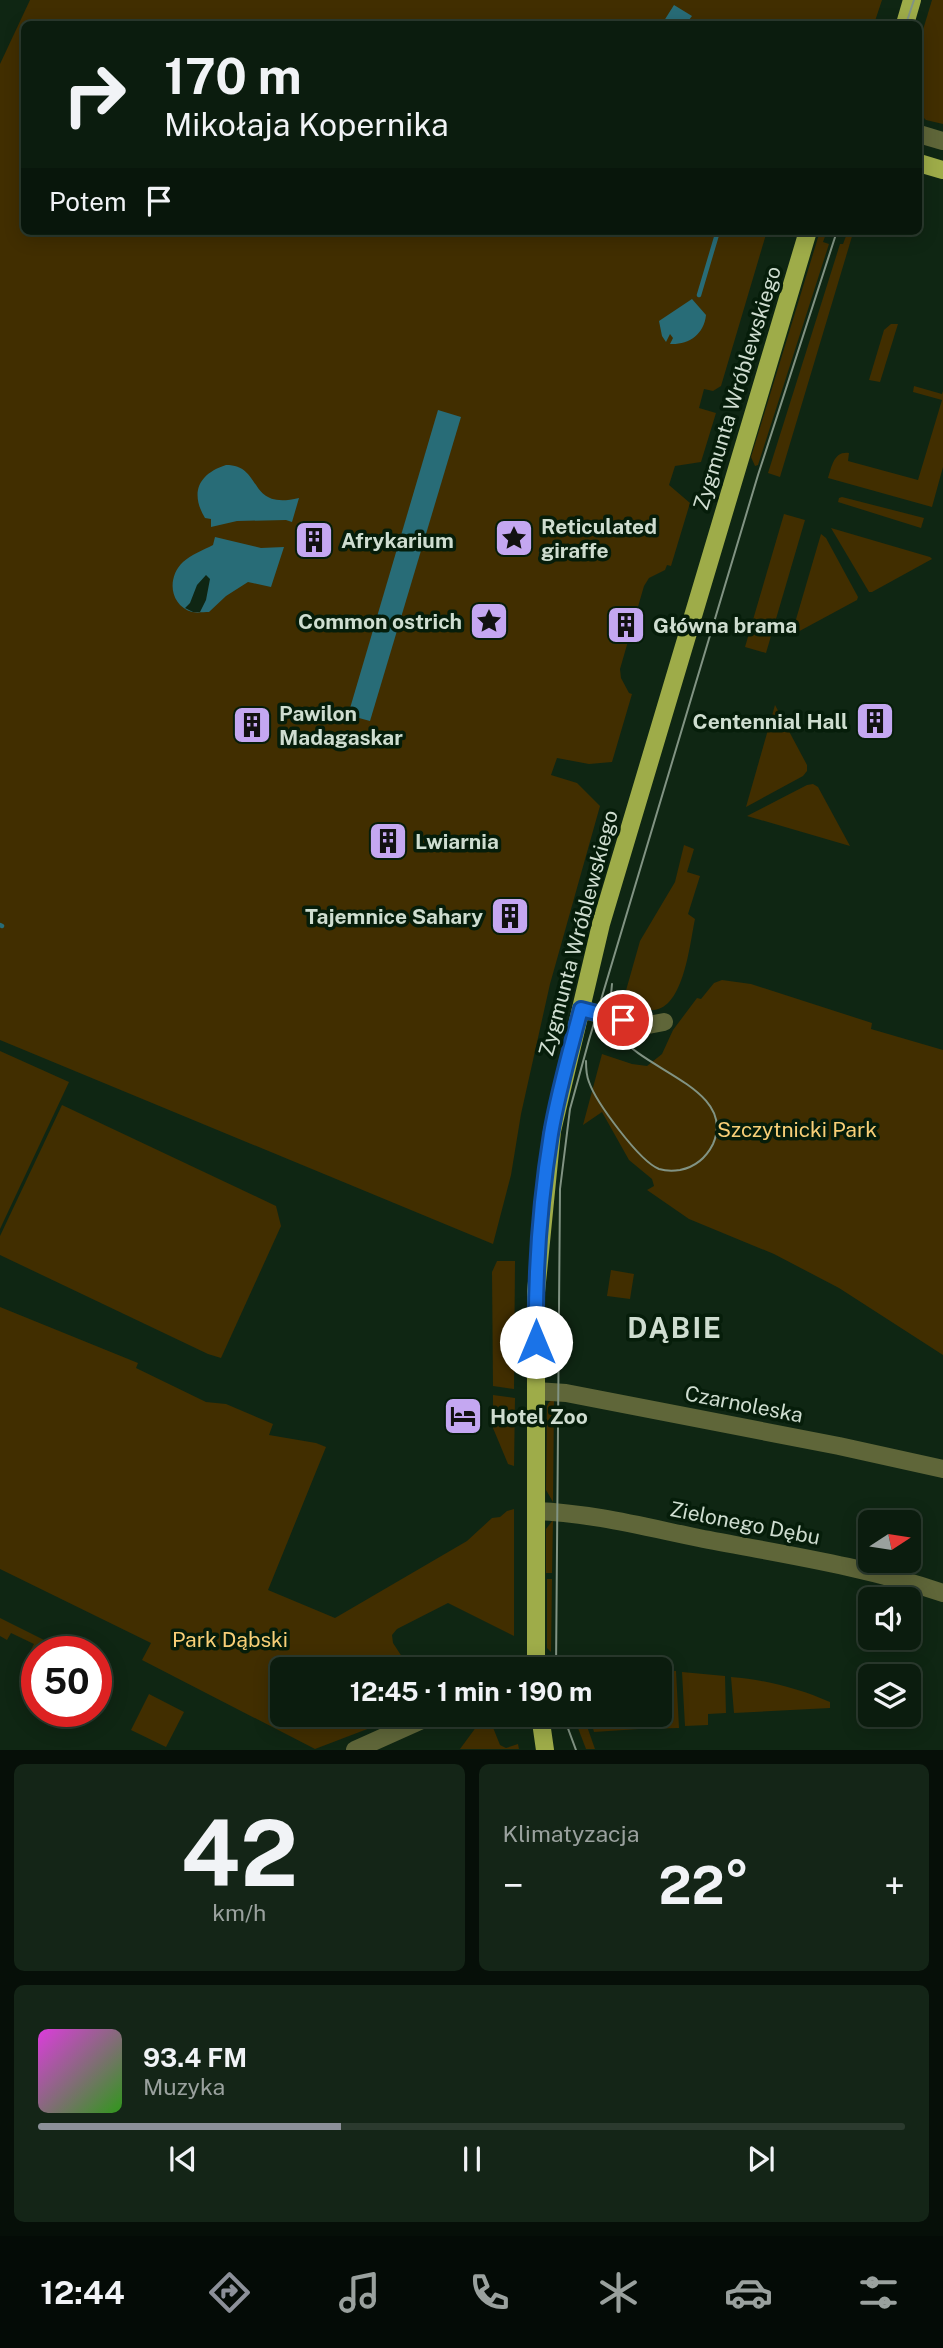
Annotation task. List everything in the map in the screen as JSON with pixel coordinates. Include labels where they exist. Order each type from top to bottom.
[{"type":"main road","points":[[906,21],[912,0]]},
{"type":"main road","points":[[922,164],[943,170]]},
{"type":"main road","name":"Zygmunta Wróblewskiego","points":[[536,1657],[536,1292],[547,1161],[561,1089],[601,924],[807,235]]},
{"type":"main road","points":[[542,1727],[545,1749]]},
{"type":"street","points":[[922,135],[943,141]]},
{"type":"street","points":[[581,1009],[643,1026],[664,1022]]},
{"type":"street","name":"Czarnoleska","points":[[536,1391],[566,1393],[943,1469]]},
{"type":"street","name":"Zielonego Dębu","points":[[536,1511],[566,1513],[785,1554],[903,1580],[943,1593]]},
{"type":"street","points":[[355,1749],[405,1727]]},
{"type":"green space","points":[[30,0],[882,0],[875,21],[21,21],[21,235],[766,235],[721,386],[713,391],[704,389],[699,408],[716,413],[701,462],[675,466],[669,485],[690,503],[671,566],[667,565],[665,570],[649,578],[644,586],[620,669],[621,678],[632,694],[612,762],[589,764],[557,758],[551,775],[577,783],[600,806],[550,984],[521,1114],[511,1175],[493,1244],[0,1040],[0,64]]},
{"type":"green space","points":[[932,0],[943,0],[943,124],[926,120],[922,116],[922,33]]},
{"type":"green space","points":[[819,235],[826,235],[823,242],[829,244],[758,465],[755,466],[751,457]]},
{"type":"green space","points":[[846,235],[852,235],[780,477],[768,473],[840,244],[843,244]]},
{"type":"green space","points":[[891,324],[898,324],[880,382],[869,380],[884,330]]},
{"type":"green space","points":[[914,386],[942,394],[943,391],[943,467],[932,507],[828,478],[837,457],[849,453],[848,461],[918,480],[942,400],[913,392]]},
{"type":"green space","points":[[842,497],[924,518],[921,528],[838,502]]},
{"type":"green space","points":[[784,514],[805,520],[766,653],[745,647]]},
{"type":"green space","points":[[831,528],[930,557],[932,559],[869,592]]},
{"type":"green space","points":[[821,534],[826,538],[858,597],[794,634],[792,633]]},
{"type":"green space","points":[[775,705],[807,765],[807,771],[803,776],[746,807]]},
{"type":"green space","points":[[807,785],[818,787],[850,846],[747,816]]},
{"type":"green space","points":[[684,845],[694,849],[687,872],[700,876],[688,914],[695,919],[688,958],[679,987],[672,999],[664,1007],[646,1009],[626,1003],[625,994],[640,941],[675,882]]},
{"type":"green space","name":"Szczytnicki Park","points":[[722,980],[751,984],[872,1023],[871,1029],[943,1050],[943,1355],[839,1288],[774,1254],[689,1219],[647,1190],[654,1186],[652,1179],[629,1160],[602,1112],[583,1125],[602,1054],[647,1066],[662,1054],[673,1030],[697,998],[701,999],[714,983]]},
{"type":"green space","points":[[0,1051],[69,1082],[0,1229]]},
{"type":"green space","points":[[62,1105],[276,1206],[281,1226],[221,1358],[0,1255],[0,1236]]},
{"type":"green space","points":[[497,1261],[515,1261],[514,1389],[493,1386],[492,1272]]},
{"type":"green space","points":[[611,1270],[634,1274],[630,1299],[607,1296]]},
{"type":"green space","name":"Park Dąbski","points":[[0,1307],[138,1363],[136,1368],[206,1402],[226,1404],[273,1424],[269,1435],[326,1447],[268,1590],[335,1618],[467,1541],[492,1518],[500,1517],[514,1509],[514,1636],[448,1603],[397,1629],[392,1635],[393,1643],[402,1657],[270,1657],[270,1726],[142,1660],[151,1643],[0,1569]]},
{"type":"green space","points":[[493,1395],[515,1398],[514,1466],[508,1464],[493,1428]]},
{"type":"green space","points":[[554,1399],[553,1502],[546,1490],[547,1406]]},
{"type":"green space","points":[[553,1520],[552,1573],[546,1573],[546,1529]]},
{"type":"green space","points":[[547,1579],[552,1579],[551,1652],[547,1648]]},
{"type":"green space","points":[[0,1618],[36,1636],[21,1638],[11,1633],[7,1640],[0,1636]]},
{"type":"green space","points":[[672,1671],[676,1671],[679,1728],[644,1729],[672,1727]]},
{"type":"green space","points":[[682,1672],[725,1676],[726,1713],[708,1714],[708,1725],[685,1726]]},
{"type":"green space","points":[[731,1677],[794,1689],[830,1702],[830,1708],[734,1713]]},
{"type":"green space","points":[[149,1694],[184,1712],[166,1747],[131,1730]]},
{"type":"green space","points":[[272,1727],[373,1727],[315,1749]]},
{"type":"green space","points":[[476,1727],[493,1727],[500,1745],[506,1748],[518,1744],[519,1749],[460,1749]]},
{"type":"green space","points":[[578,1727],[587,1727],[595,1749],[586,1749]]},
{"type":"green space","points":[[593,1727],[639,1727],[639,1729],[594,1732]]},
{"type":"water","points":[[674,5],[692,16],[688,21],[664,21]]},
{"type":"water","points":[[692,299],[706,315],[702,328],[689,341],[670,344],[673,338],[670,334],[666,342],[659,321]]},
{"type":"water","points":[[438,410],[461,417],[370,721],[348,715]]},
{"type":"water","points":[[226,465],[246,472],[263,493],[271,498],[299,498],[292,522],[237,521],[211,527],[211,519],[205,518],[200,509],[199,485],[209,474]]},
{"type":"water","points":[[215,537],[261,548],[284,547],[271,587],[248,582],[226,596],[209,612],[192,612],[184,608],[175,597],[174,575],[186,559],[213,545]]},
{"type":"pier","points":[[206,575],[210,579],[206,600],[200,612],[193,612],[185,608],[190,603],[197,585]]},
{"type":"waterway","points":[[699,295],[717,235]]},
{"type":"tram line","points":[[907,21],[914,0]]},
{"type":"tram line","points":[[556,1657],[560,1189],[570,1109],[758,475],[836,235]]},
{"type":"tram line","points":[[586,1061],[588,1079],[600,1103],[619,1130],[651,1164],[662,1170],[680,1170],[695,1164],[707,1154],[713,1144],[717,1125],[712,1109],[701,1095],[648,1060],[620,1036],[612,1017],[612,984]]},
{"type":"tram line","points":[[567,1727],[576,1750]]},
{"type":"place","name":"Reticulated giraffe","points":[[514,538]]},
{"type":"place","name":"Afrykarium","points":[[314,540]]},
{"type":"place","name":"Common ostrich","points":[[489,621]]},
{"type":"place","name":"Główna brama","points":[[626,625]]},
{"type":"place","name":"Centennial Hall","points":[[875,721]]},
{"type":"place","name":"Pawilon Madagaskar","points":[[252,725]]},
{"type":"place","name":"Lwiarnia","points":[[388,841]]},
{"type":"place","name":"Tajemnice Sahary","points":[[510,916]]},
{"type":"place","name":"Hotel Zoo","points":[[463,1416]]},
{"type":"district","name":"DĄBIE","points":[[675,1327]]},
{"type":"route","points":[[536,1342],[538,1252],[547,1161],[581,1009],[623,1020]]}]
